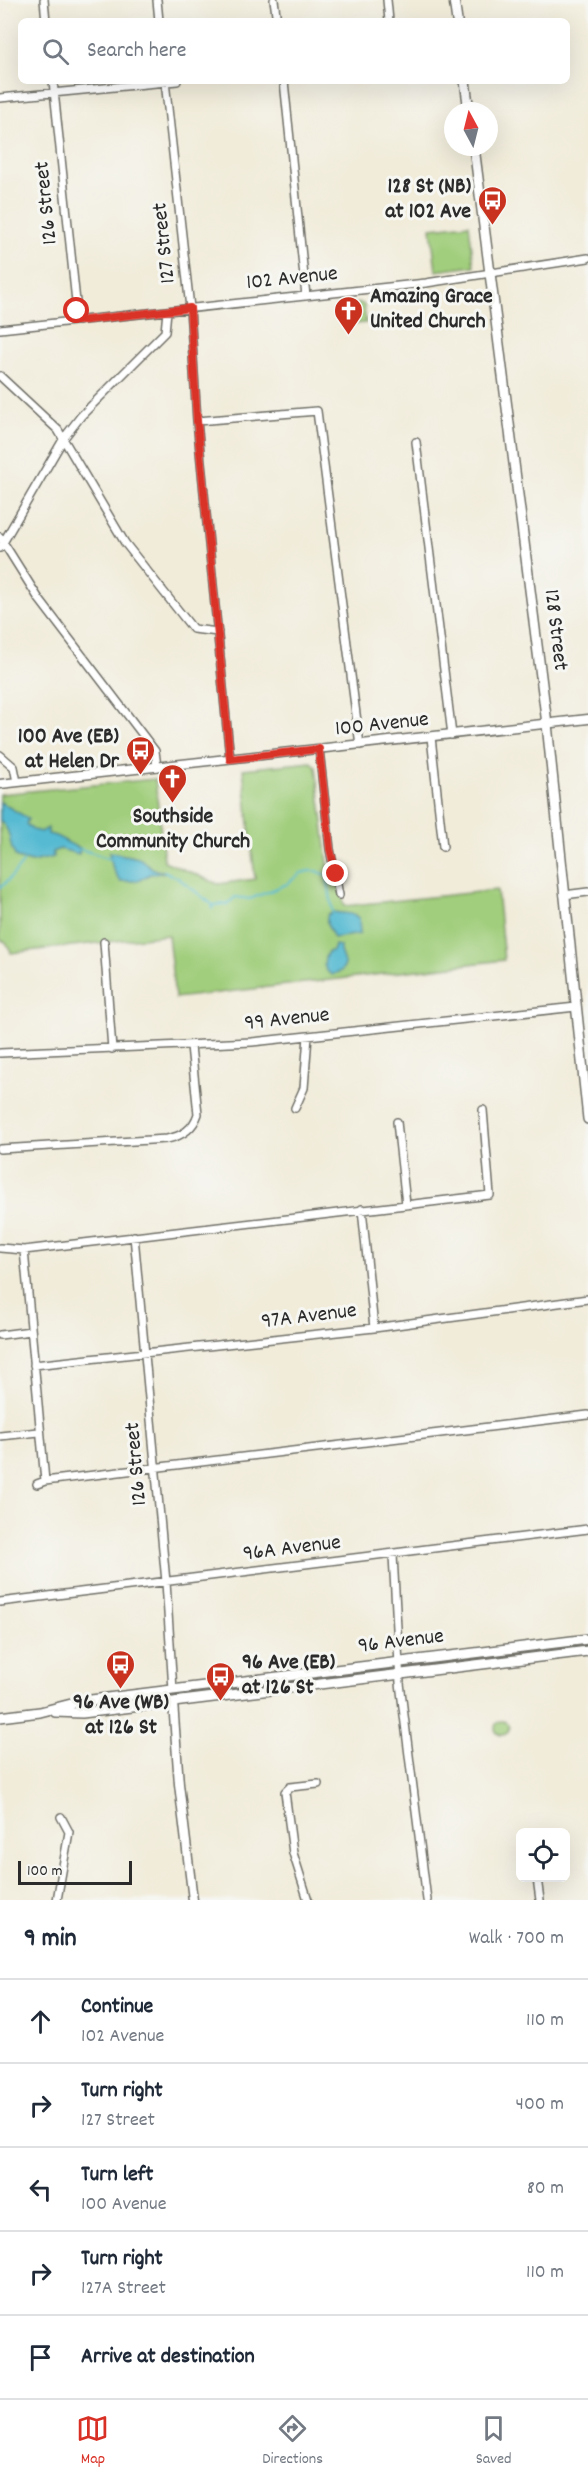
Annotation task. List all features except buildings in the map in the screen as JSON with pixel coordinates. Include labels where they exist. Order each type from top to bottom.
[{"type":"main road","points":[[454,0],[457,18]]},
{"type":"main road","points":[[465,84],[468,102]]},
{"type":"main road","name":"128 Street","points":[[475,156],[547,724],[588,1119]]},
{"type":"main road","name":"96 Avenue","points":[[0,1717],[40,1712],[83,1701],[588,1639]]},
{"type":"main road","name":"96 Avenue","points":[[40,1712],[82,1713],[588,1651]]},
{"type":"main road","points":[[173,1702],[192,1688]]},
{"type":"street","points":[[44,0],[46,18]]},
{"type":"street","points":[[157,0],[159,18]]},
{"type":"street","points":[[274,0],[277,18]]},
{"type":"street","points":[[387,0],[389,18]]},
{"type":"street","name":"126 Street","points":[[53,84],[78,321]]},
{"type":"street","points":[[0,98],[145,84]]},
{"type":"street","name":"127 Street","points":[[165,84],[190,308],[197,421],[230,759]]},
{"type":"street","points":[[284,84],[306,296]]},
{"type":"street","name":"102 Avenue","points":[[0,329],[426,283],[588,258]]},
{"type":"street","points":[[157,767],[155,751],[39,599],[2,542],[64,438],[81,416],[165,332],[167,311]]},
{"type":"street","points":[[0,376],[64,438],[125,543],[193,629],[218,632]]},
{"type":"street","points":[[197,421],[317,411],[360,745]]},
{"type":"street","points":[[416,442],[452,735]]},
{"type":"street","name":"100 Avenue","points":[[0,784],[588,719]]},
{"type":"street","points":[[431,737],[443,847]]},
{"type":"street","points":[[319,749],[330,849],[339,896]]},
{"type":"street","points":[[0,755],[14,767],[17,782]]},
{"type":"street","points":[[564,895],[588,892]]},
{"type":"street","points":[[104,942],[112,1049]]},
{"type":"street","name":"99 Avenue","points":[[0,1053],[191,1046],[308,1036],[576,1007]]},
{"type":"street","points":[[295,1108],[304,1088],[308,1036]]},
{"type":"street","points":[[0,1149],[167,1139],[185,1133],[195,1121],[198,1113],[191,1046]]},
{"type":"street","points":[[0,1248],[24,1250],[490,1195],[483,1110]]},
{"type":"street","points":[[398,1122],[406,1204]]},
{"type":"street","points":[[362,1209],[374,1328]]},
{"type":"street","name":"126 Street","points":[[134,1236],[166,1581],[173,1690]]},
{"type":"street","points":[[24,1250],[45,1481]]},
{"type":"street","name":"97A Avenue","points":[[34,1365],[374,1328],[588,1299]]},
{"type":"street","points":[[0,1335],[31,1331]]},
{"type":"street","points":[[36,1484],[45,1481],[588,1415]]},
{"type":"street","points":[[0,1436],[39,1432]]},
{"type":"street","name":"96A Avenue","points":[[0,1602],[588,1529]]},
{"type":"street","points":[[393,1555],[400,1674],[427,1900]]},
{"type":"street","points":[[173,1702],[179,1784],[193,1900]]},
{"type":"street","points":[[308,1900],[292,1853],[285,1792],[290,1787],[318,1784]]},
{"type":"street","points":[[57,1900],[69,1832],[61,1817]]},
{"type":"street","points":[[538,1882],[540,1900]]},
{"type":"green space","points":[[469,224],[474,266],[436,271],[431,228]]},
{"type":"green space","points":[[360,303],[364,305],[366,323],[351,324],[349,306]]},
{"type":"green space","points":[[311,762],[316,767],[330,879],[340,878],[344,906],[497,890],[504,960],[175,998],[168,935],[11,953],[6,942],[0,940],[0,794],[155,779],[164,861],[218,884],[255,879],[243,769]]},
{"type":"green space","points":[[499,1721],[505,1721],[509,1728],[505,1735],[499,1735],[495,1731],[495,1725]]},
{"type":"water","points":[[0,802],[26,817],[28,819],[26,824],[33,830],[41,832],[48,828],[48,834],[80,848],[79,854],[60,849],[52,852],[54,857],[32,862],[17,858],[5,825],[0,820]]},
{"type":"water","points":[[109,852],[139,858],[155,870],[167,872],[150,874],[138,881],[120,881],[113,869]]},
{"type":"water","points":[[333,912],[351,914],[359,918],[360,934],[334,938],[327,921],[328,914]]},
{"type":"water","points":[[335,945],[340,946],[345,965],[341,971],[332,975],[325,968],[324,960]]},
{"type":"waterway","points":[[80,849],[111,859]]},
{"type":"waterway","points":[[0,887],[9,880],[24,861]]},
{"type":"waterway","points":[[164,871],[178,878],[213,905]]},
{"type":"waterway","points":[[212,909],[213,905],[228,904],[235,897],[250,899],[287,884],[301,873],[316,871],[327,875],[333,914]]},
{"type":"place","name":"128 St (NB) at 102 Ave","points":[[492,226]]},
{"type":"place","name":"Amazing Grace United Church","points":[[349,336]]},
{"type":"place","name":"100 Ave (EB) at Helen Dr","points":[[140,776]]},
{"type":"place","name":"Southside Community Church","points":[[173,804]]},
{"type":"place","name":"96 Ave (WB) at 126 St","points":[[121,1690]]},
{"type":"place","name":"96 Ave (EB) at 126 St","points":[[221,1702]]},
{"type":"route","points":[[77,311],[78,321],[190,308],[197,421],[230,759],[319,749],[330,849],[336,874]]}]
